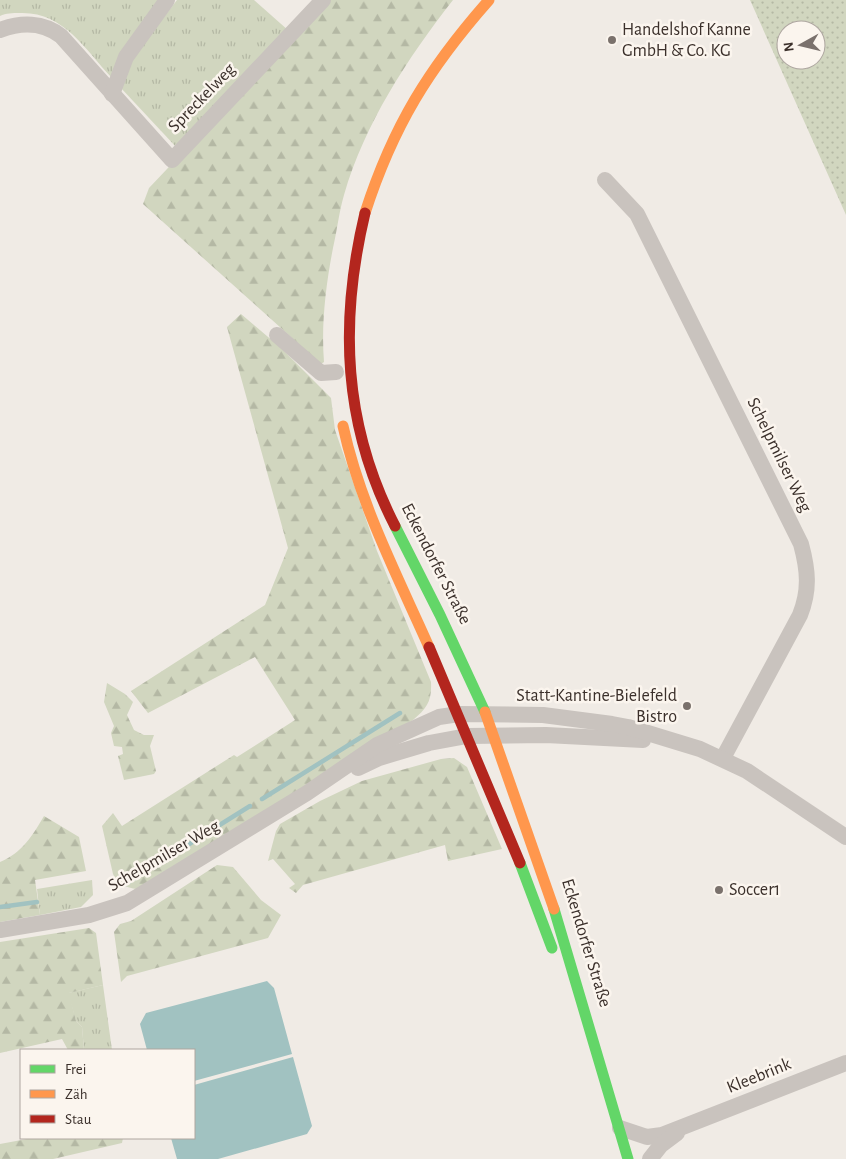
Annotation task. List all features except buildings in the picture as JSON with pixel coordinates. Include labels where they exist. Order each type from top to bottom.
[{"type":"main road","name":"Eckendorfer Straße","points":[[489,0],[462,30],[426,79],[395,133],[367,203],[351,290],[349,325],[353,399],[370,468],[387,513],[427,588],[470,676],[494,736],[538,858],[562,932],[628,1159]]},
{"type":"main road","name":"Eckendorfer Straße","points":[[341,415],[351,463],[371,517],[459,714],[520,864],[556,964]]},
{"type":"street","points":[[0,30],[14,25],[38,24],[57,33],[112,94],[126,57],[167,0]]},
{"type":"street","name":"Spreckelweg","points":[[112,94],[172,160],[323,0]]},
{"type":"street","name":"Schelpmilser Weg","points":[[605,180],[637,214],[801,544],[806,564],[806,598],[800,615],[723,758]]},
{"type":"street","points":[[277,335],[321,373],[336,372]]},
{"type":"street","name":"Schelpmilser Weg","points":[[0,930],[89,915],[127,903],[306,793],[376,746],[439,717],[459,714],[486,716],[543,715],[628,727],[700,749],[723,758],[747,771],[846,837]]},
{"type":"street","name":"Schelpmilser Weg","points":[[306,793],[379,758],[429,743],[467,736],[546,735],[630,738],[700,749]]},
{"type":"street","name":"Kleebrink","points":[[620,1128],[647,1137],[688,1126],[846,1063]]},
{"type":"street","name":"Kleebrink","points":[[650,1159],[661,1145],[688,1126]]},
{"type":"green space","points":[[0,0],[159,0],[112,78],[82,44],[60,25],[48,18],[34,14],[12,13],[0,16]]},
{"type":"green space","points":[[177,0],[254,0],[289,31],[177,148],[120,87],[124,69]]},
{"type":"green space","points":[[327,0],[453,0],[420,45],[389,93],[363,142],[353,168],[342,201],[330,262],[324,319],[324,362],[321,364],[143,204],[149,188]]},
{"type":"green space","points":[[750,0],[846,0],[846,215],[781,70],[826,70],[826,20],[776,20],[776,58]]},
{"type":"green space","points":[[241,314],[281,348],[331,398],[335,430],[377,551],[431,682],[431,694],[428,704],[413,720],[136,889],[122,885],[113,874],[102,826],[113,813],[122,826],[234,755],[237,757],[295,720],[255,657],[148,713],[131,691],[265,605],[288,548],[227,327]]},
{"type":"green space","points":[[107,683],[125,694],[133,702],[127,715],[134,730],[144,735],[154,735],[150,746],[156,771],[154,774],[124,780],[118,756],[123,754],[122,747],[114,746],[111,733],[114,726],[104,702]]},
{"type":"green space","points":[[454,758],[467,767],[502,849],[448,861],[445,845],[303,885],[296,893],[289,888],[295,884],[273,859],[268,861],[276,831],[280,824],[320,801],[362,781],[441,759]]},
{"type":"green space","points":[[44,816],[79,837],[86,871],[35,880],[40,915],[0,922],[0,862],[15,854],[21,848],[31,837]]},
{"type":"green space","points":[[217,865],[233,867],[261,900],[281,915],[268,938],[127,976],[121,982],[114,932],[120,924],[131,921]]},
{"type":"green space","points":[[92,880],[93,895],[81,907],[40,915],[37,889]]},
{"type":"green space","points":[[89,928],[96,933],[103,985],[69,993],[76,1021],[82,1027],[84,1049],[67,1049],[62,1039],[0,1053],[0,942]]},
{"type":"green space","points":[[103,985],[112,1049],[84,1049],[82,1027],[76,1021],[68,993]]},
{"type":"green space","points":[[27,1139],[123,1139],[122,1143],[53,1159],[0,1159],[0,1144]]},
{"type":"water","points":[[267,981],[274,988],[292,1054],[195,1081],[195,1049],[147,1049],[140,1024],[146,1013]]},
{"type":"water","points":[[293,1057],[312,1126],[307,1134],[218,1159],[177,1159],[171,1139],[195,1139],[195,1085]]},
{"type":"waterway","points":[[262,799],[400,713]]},
{"type":"waterway","points":[[122,886],[250,806]]},
{"type":"waterway","points":[[0,907],[37,902]]},
{"type":"traffic: fast","points":[[395,526],[440,615],[485,712]]},
{"type":"traffic: fast","points":[[520,863],[552,948]]},
{"type":"traffic: fast","points":[[554,909],[628,1159]]},
{"type":"traffic: slow","points":[[365,213],[388,153],[415,99],[448,50],[489,0]]},
{"type":"traffic: slow","points":[[343,426],[350,455],[369,511],[429,647]]},
{"type":"traffic: slow","points":[[485,712],[554,909]]},
{"type":"traffic: jam","points":[[365,213],[351,294],[349,333],[351,372],[356,411],[365,450],[378,488],[395,526]]},
{"type":"traffic: jam","points":[[429,647],[520,863]]},
{"type":"place","name":"Handelshof Kanne GmbH & Co. KG","points":[[612,40]]},
{"type":"place","name":"Statt-Kantine-Bielefeld Bistro","points":[[687,706]]},
{"type":"place","name":"Soccer1","points":[[719,890]]}]
